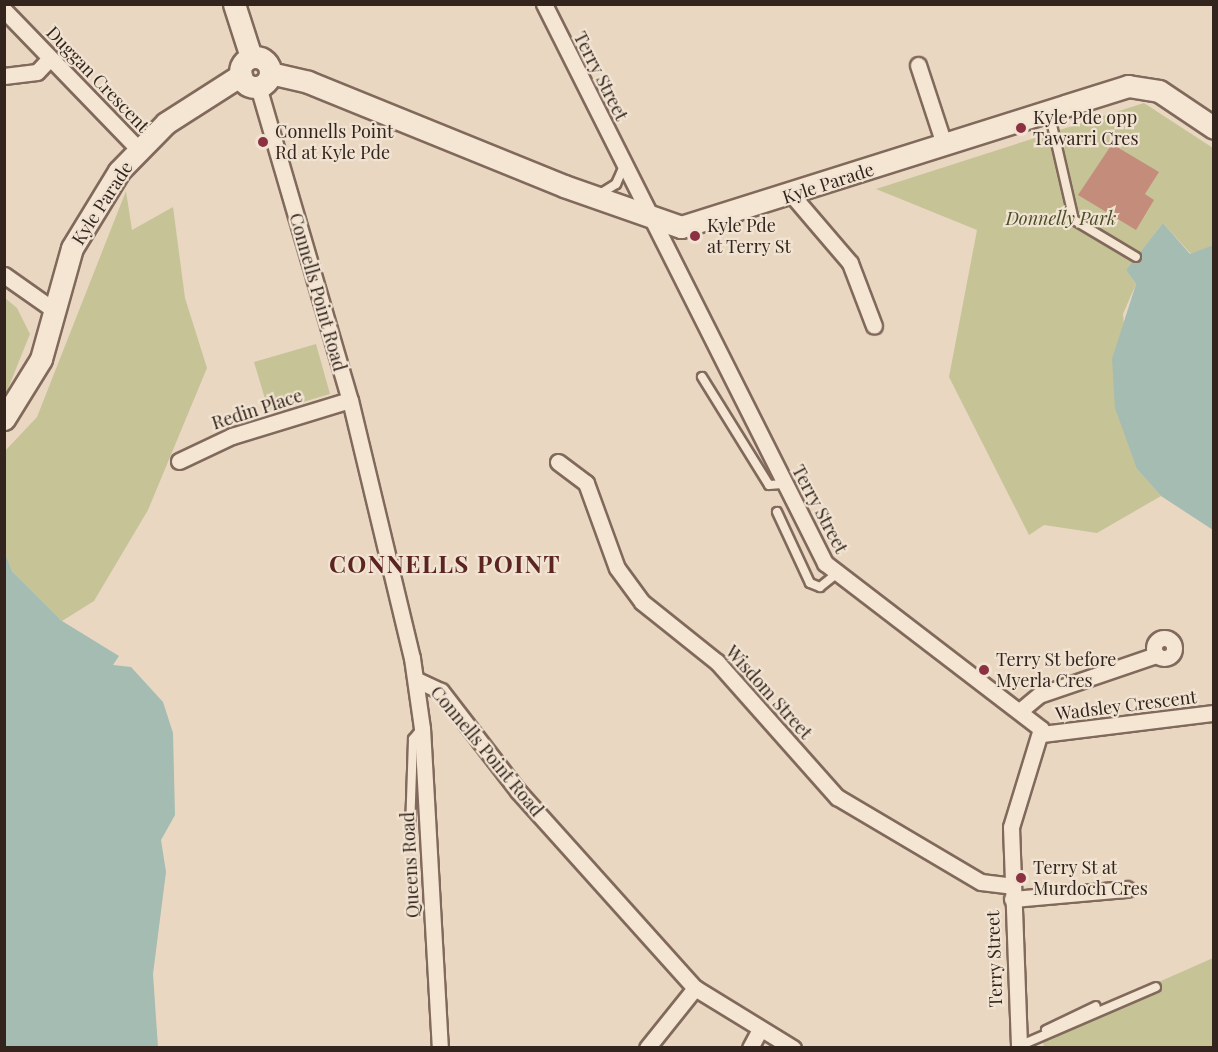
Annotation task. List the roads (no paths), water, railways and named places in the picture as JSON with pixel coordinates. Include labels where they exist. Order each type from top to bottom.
[{"type":"street","name":"Connells Point Road","points":[[234,4],[350,400],[417,680],[441,692],[518,791],[695,988],[793,1047]]},
{"type":"street","name":"Terry Street","points":[[544,4],[785,484],[835,574],[1021,710],[1042,734],[1013,817],[1012,892],[1019,1046]]},
{"type":"street","name":"Duggan Crescent","points":[[4,10],[138,149]]},
{"type":"street","points":[[4,76],[37,72],[49,59]]},
{"type":"street","points":[[918,65],[944,144]]},
{"type":"street","name":"Kyle Parade","points":[[4,419],[41,359],[72,248],[118,171],[166,123],[255,73],[308,82],[652,220],[690,226],[1049,111],[1142,85],[1170,96],[1214,128]]},
{"type":"street","points":[[792,195],[850,263],[874,326]]},
{"type":"street","points":[[4,275],[55,311]]},
{"type":"street","name":"Redin Place","points":[[179,461],[232,436],[350,400]]},
{"type":"street","name":"Wisdom Street","points":[[558,462],[586,483],[612,558],[642,602],[717,662],[837,797],[981,882],[1012,892],[1127,889]]},
{"type":"street","points":[[1021,710],[1039,695],[1156,654]]},
{"type":"street","name":"Queens Road","points":[[417,680],[422,728],[440,1047]]},
{"type":"street","name":"Wadsley Crescent","points":[[1042,734],[1214,713]]},
{"type":"street","points":[[647,1047],[695,988]]},
{"type":"street","points":[[750,1047],[760,1029]]},
{"type":"lane","points":[[1049,111],[1074,220],[1136,257]]},
{"type":"lane","points":[[593,197],[613,188],[625,165]]},
{"type":"lane","points":[[702,377],[769,485],[785,484]]},
{"type":"lane","points":[[777,512],[810,583],[820,586],[835,574]]},
{"type":"lane","points":[[410,830],[412,739],[422,728]]},
{"type":"lane","points":[[1019,1046],[1156,987]]},
{"type":"lane","points":[[1039,1038],[1096,1006]]},
{"type":"place","name":"Kyle Pde opp Tawarri Cres","points":[[1021,128]]},
{"type":"place","name":"Connells Point Rd at Kyle Pde","points":[[263,142]]},
{"type":"place","name":"Kyle Pde at Terry St","points":[[695,236]]},
{"type":"place","name":"Terry St before Myerla Cres","points":[[984,670]]},
{"type":"place","name":"Terry St at Murdoch Cres","points":[[1021,878]]},
{"type":"district","name":"CONNELLS POINT","points":[[445,564]]},
{"type":"park label","name":"Donnelly Park","points":[[1061,218]]}]
